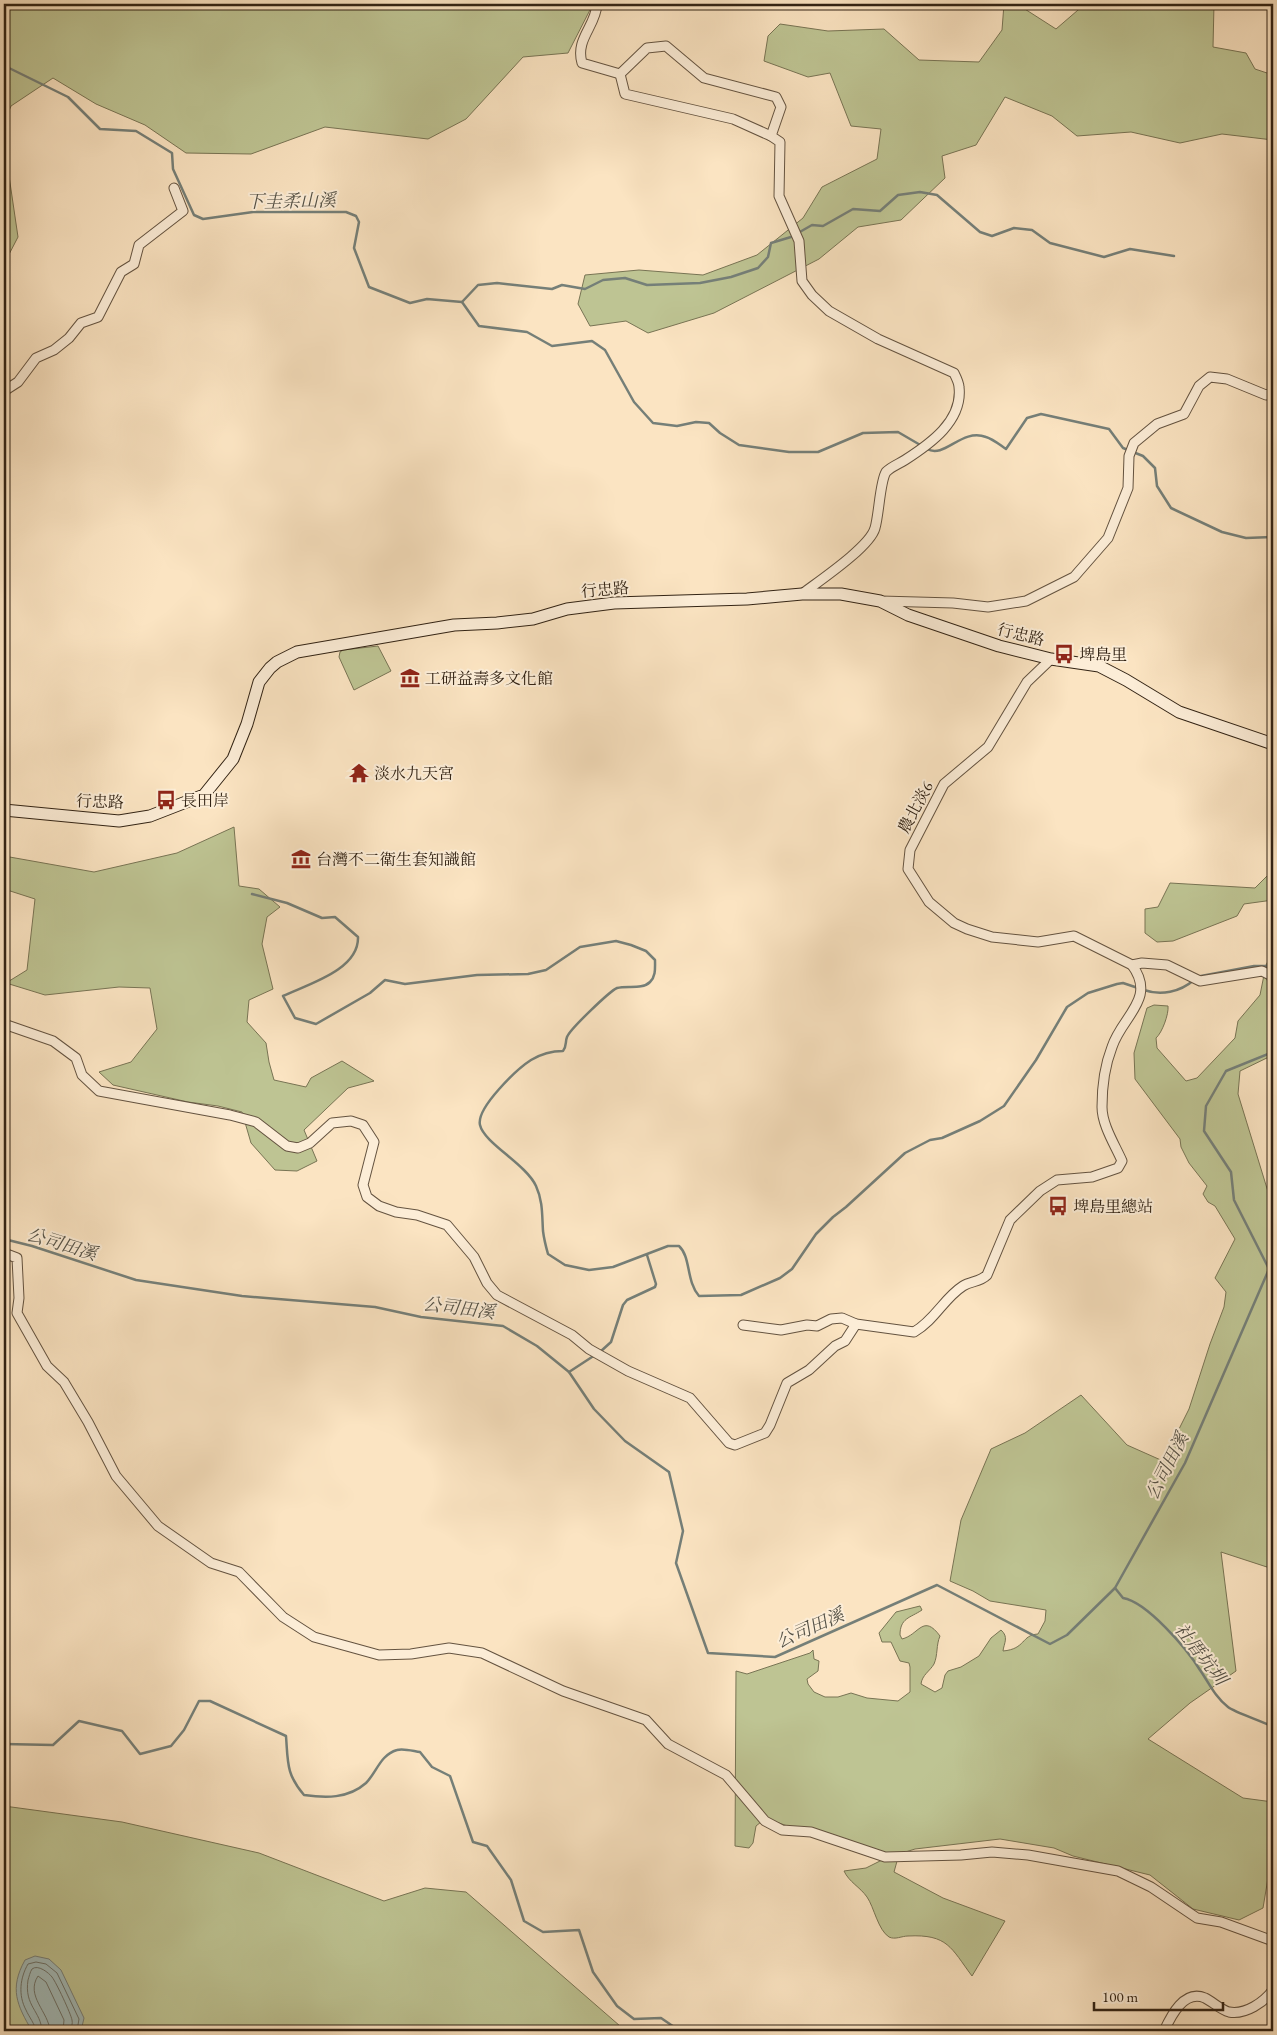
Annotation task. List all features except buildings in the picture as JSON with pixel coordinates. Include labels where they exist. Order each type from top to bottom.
[{"type":"street","points":[[597,4],[597,11],[580,47],[582,63],[620,74]]},
{"type":"street","points":[[620,74],[647,48],[666,46],[704,78],[776,97],[780,101],[781,107],[771,136]]},
{"type":"street","points":[[620,74],[626,94],[733,119],[780,142],[779,196],[799,241],[802,281],[812,295],[830,311],[878,339],[954,373],[959,386],[958,403],[951,419],[941,434],[904,461],[892,467],[885,474],[875,530],[862,547],[802,594]]},
{"type":"street","points":[[4,390],[18,382],[36,358],[54,350],[69,338],[81,322],[98,316],[121,272],[134,264],[140,244],[183,211],[174,188]]},
{"type":"street","points":[[880,601],[954,603],[988,607],[1026,601],[1074,578],[1108,538],[1128,488],[1129,456],[1134,443],[1157,424],[1184,414],[1199,386],[1210,377],[1227,378],[1266,395],[1273,393]]},
{"type":"street","name":"行忠路","points":[[4,810],[119,821],[150,816],[204,795],[233,759],[247,724],[259,682],[270,668],[297,652],[454,625],[496,624],[533,619],[567,609],[614,603],[747,599],[802,594],[841,594],[880,601],[908,616],[999,646],[1051,659],[1100,666],[1179,712],[1273,744]]},
{"type":"street","name":"農北淡6","points":[[1051,659],[1027,682],[988,747],[944,784],[910,850],[908,869],[929,902],[954,922],[967,929],[992,937],[1038,942],[1074,936],[1132,965],[1142,963],[1167,966],[1200,981],[1262,971],[1270,975],[1273,980]]},
{"type":"street","points":[[743,1325],[781,1330],[807,1324],[817,1326],[830,1319],[842,1318],[856,1324],[914,1332],[933,1318],[958,1290],[982,1280],[987,1275],[1010,1220],[1040,1191],[1057,1180],[1092,1177],[1118,1168],[1122,1162],[1103,1118],[1103,1084],[1112,1046],[1141,996],[1142,984],[1140,975],[1132,965]]},
{"type":"street","points":[[4,1024],[53,1041],[76,1058],[82,1075],[99,1091],[230,1115],[256,1122],[287,1146],[298,1148],[310,1143],[332,1124],[350,1121],[363,1125],[374,1142],[363,1185],[367,1197],[379,1206],[396,1212],[417,1215],[446,1225],[474,1257],[487,1282],[497,1295],[572,1334],[589,1349],[628,1370],[690,1398],[728,1443],[735,1445],[765,1433],[787,1383],[809,1370],[835,1346],[845,1341],[856,1324]]},
{"type":"street","points":[[4,1253],[16,1258],[19,1298],[16,1313],[47,1366],[64,1382],[88,1422],[116,1476],[158,1526],[211,1563],[239,1572],[283,1617],[314,1638],[379,1656],[411,1654],[449,1648],[482,1653],[563,1692],[646,1720],[668,1744],[726,1775],[765,1821],[782,1830],[811,1832],[885,1857],[961,1855],[992,1852],[1028,1855],[1118,1870],[1151,1887],[1198,1918],[1221,1922],[1273,1941]]},
{"type":"street","points":[[1164,2031],[1176,2008],[1190,1997],[1204,1997],[1228,2012],[1240,2012],[1264,2002],[1273,1990]]},
{"type":"green space","points":[[4,4],[593,4],[568,53],[523,57],[466,119],[428,139],[325,127],[251,154],[186,153],[145,125],[96,104],[53,78],[11,106],[4,123]]},
{"type":"green space","points":[[1004,4],[1017,4],[1056,29],[1085,4],[1214,4],[1213,47],[1246,53],[1255,69],[1273,75],[1273,140],[1222,134],[1180,143],[1131,132],[1077,136],[1052,116],[1005,97],[976,145],[942,156],[945,178],[901,220],[858,227],[819,259],[714,313],[648,333],[626,321],[590,326],[578,304],[585,275],[639,270],[703,275],[757,255],[803,218],[822,187],[877,159],[881,129],[851,126],[830,73],[808,77],[764,61],[768,36],[780,24],[828,31],[884,29],[919,60],[979,62],[1002,30]]},
{"type":"green space","points":[[4,142],[18,237],[4,264]]},
{"type":"green space","points":[[378,646],[391,671],[354,690],[339,657],[340,652],[343,650]]},
{"type":"green space","points":[[234,827],[239,886],[259,889],[280,907],[267,917],[262,944],[273,989],[249,1000],[247,1022],[266,1043],[274,1080],[306,1087],[311,1078],[342,1061],[374,1081],[348,1088],[304,1130],[317,1161],[297,1171],[275,1170],[251,1143],[242,1112],[113,1085],[99,1072],[131,1062],[157,1029],[150,988],[119,987],[45,995],[6,983],[27,970],[35,899],[4,889],[4,856],[94,872],[177,853]]},
{"type":"green space","points":[[1273,870],[1273,900],[1244,904],[1237,916],[1173,941],[1157,942],[1145,933],[1145,909],[1158,907],[1170,883],[1255,888]]},
{"type":"green space","points":[[1273,952],[1273,1055],[1240,1071],[1238,1094],[1273,1208],[1273,1569],[1221,1552],[1236,1671],[1190,1703],[1148,1739],[1243,1798],[1273,1802],[1273,1848],[1263,1908],[1239,1920],[1193,1909],[1150,1875],[1073,1856],[1054,1848],[1000,1839],[915,1849],[899,1854],[894,1872],[943,1898],[1005,1921],[972,1976],[953,1951],[940,1940],[921,1936],[894,1938],[885,1934],[867,1897],[844,1871],[866,1868],[882,1860],[779,1823],[761,1822],[756,1826],[753,1843],[749,1848],[735,1846],[736,1671],[747,1674],[810,1653],[813,1650],[814,1659],[819,1661],[818,1671],[807,1679],[814,1692],[825,1697],[838,1697],[851,1693],[867,1698],[898,1701],[910,1692],[909,1663],[900,1661],[891,1642],[882,1642],[879,1633],[896,1612],[920,1606],[922,1610],[904,1622],[900,1629],[902,1639],[925,1626],[934,1629],[940,1636],[934,1664],[924,1676],[921,1684],[935,1692],[942,1688],[948,1671],[961,1667],[979,1656],[991,1638],[1001,1630],[1005,1635],[1003,1651],[1016,1648],[1029,1637],[1038,1634],[1045,1621],[1046,1610],[990,1601],[950,1581],[961,1520],[991,1449],[1025,1433],[1081,1395],[1127,1445],[1163,1461],[1189,1409],[1224,1307],[1226,1292],[1215,1278],[1235,1239],[1215,1206],[1208,1202],[1203,1194],[1207,1186],[1189,1163],[1181,1147],[1180,1139],[1135,1079],[1134,1053],[1147,1008],[1154,1005],[1168,1006],[1165,1023],[1156,1038],[1157,1048],[1186,1081],[1197,1078],[1235,1038],[1238,1021],[1260,995],[1266,965]]},
{"type":"green space","points":[[4,1806],[122,1822],[259,1853],[384,1901],[425,1888],[466,1892],[620,2026],[668,2027],[674,2031],[4,2031]]},
{"type":"water","points":[[35,1956],[49,1959],[61,1970],[84,2018],[81,2031],[32,2031],[19,2005],[16,1988],[20,1970],[25,1960]]},
{"type":"waterway","name":"下圭柔山溪","points":[[4,67],[68,97],[100,129],[136,131],[172,153],[173,169],[194,215],[203,219],[253,212],[346,212],[356,216],[359,222],[354,248],[369,287],[410,303],[427,299],[462,302],[479,326],[527,332],[552,346],[592,341],[605,350],[634,402],[653,423],[677,426],[696,422],[709,423],[720,433],[739,445],[789,452],[818,452],[863,433],[898,432],[922,446]]},
{"type":"waterway","points":[[462,302],[478,285],[497,283],[552,289],[562,285],[585,289],[603,280],[625,278],[647,285],[700,283],[731,277],[758,268],[768,257],[771,243],[791,237],[812,225],[823,226],[853,209],[880,211],[898,195],[920,192],[937,195],[980,232],[992,236],[1014,228],[1032,230],[1050,243],[1104,257],[1130,249],[1174,256]]},
{"type":"waterway","name":"下圭柔山溪","points":[[927,449],[940,450],[961,439],[977,435],[991,439],[1006,449],[1027,418],[1041,414],[1109,429],[1123,448],[1143,456],[1155,468],[1157,486],[1171,508],[1222,532],[1246,538],[1273,537]]},
{"type":"waterway","points":[[252,894],[287,903],[322,918],[335,917],[358,937],[356,949],[341,967],[318,981],[283,996],[295,1018],[316,1024],[370,993],[385,980],[405,984],[477,975],[528,974],[546,970],[580,947],[616,941],[646,951],[655,960],[652,980],[639,987],[617,988],[575,1026],[567,1037],[563,1051],[551,1052],[531,1060],[525,1065],[491,1099],[480,1118],[480,1125],[489,1139],[524,1170],[536,1186],[541,1203],[543,1231],[548,1254],[565,1265],[589,1270],[613,1267],[668,1246],[679,1246],[683,1251],[692,1283],[699,1296],[741,1295],[780,1278],[792,1269],[816,1234],[905,1153],[930,1140],[942,1138],[980,1121],[1004,1106],[1036,1060],[1067,1007],[1088,993],[1117,984],[1123,983],[1138,988]]},
{"type":"waterway","points":[[1201,976],[1254,966],[1273,966]]},
{"type":"waterway","points":[[1144,990],[1157,993],[1170,992],[1194,980]]},
{"type":"waterway","name":"公司田溪","points":[[4,1239],[32,1246],[136,1280],[242,1296],[375,1307],[421,1317],[503,1326],[537,1346],[569,1372],[594,1409],[625,1441],[669,1472],[683,1531],[676,1563],[708,1653],[775,1657],[937,1585],[1050,1644],[1067,1635],[1115,1588],[1185,1463],[1269,1269],[1234,1200],[1231,1172],[1204,1131],[1206,1106],[1226,1071],[1273,1052]]},
{"type":"waterway","points":[[600,1352],[611,1342],[623,1305],[627,1300],[655,1287],[656,1284],[647,1255]]},
{"type":"waterway","points":[[569,1372],[595,1355]]},
{"type":"waterway","name":"社厝坑圳","points":[[1115,1588],[1123,1598],[1133,1601],[1166,1628],[1186,1650],[1223,1703],[1237,1712],[1273,1727]]},
{"type":"waterway","points":[[4,1744],[53,1745],[79,1721],[122,1731],[140,1754],[171,1746],[184,1730],[199,1701],[210,1701],[286,1736],[291,1774],[304,1795],[320,1797],[344,1795],[366,1783],[391,1752],[402,1749],[420,1752],[432,1767],[450,1776],[473,1842],[487,1846],[511,1880],[524,1921],[543,1932],[579,1930],[593,1972],[617,2006],[634,2019],[661,2018],[680,2031]]},
{"type":"place","name":"埤島里","points":[[1064,654]]},
{"type":"place","name":"工研益壽多文化館","points":[[410,678]]},
{"type":"place","name":"淡水九天宮","points":[[359,773]]},
{"type":"place","name":"長田岸","points":[[166,800]]},
{"type":"place","name":"台灣不二衛生套知識館","points":[[301,859]]},
{"type":"place","name":"埤島里總站","points":[[1058,1206]]}]
